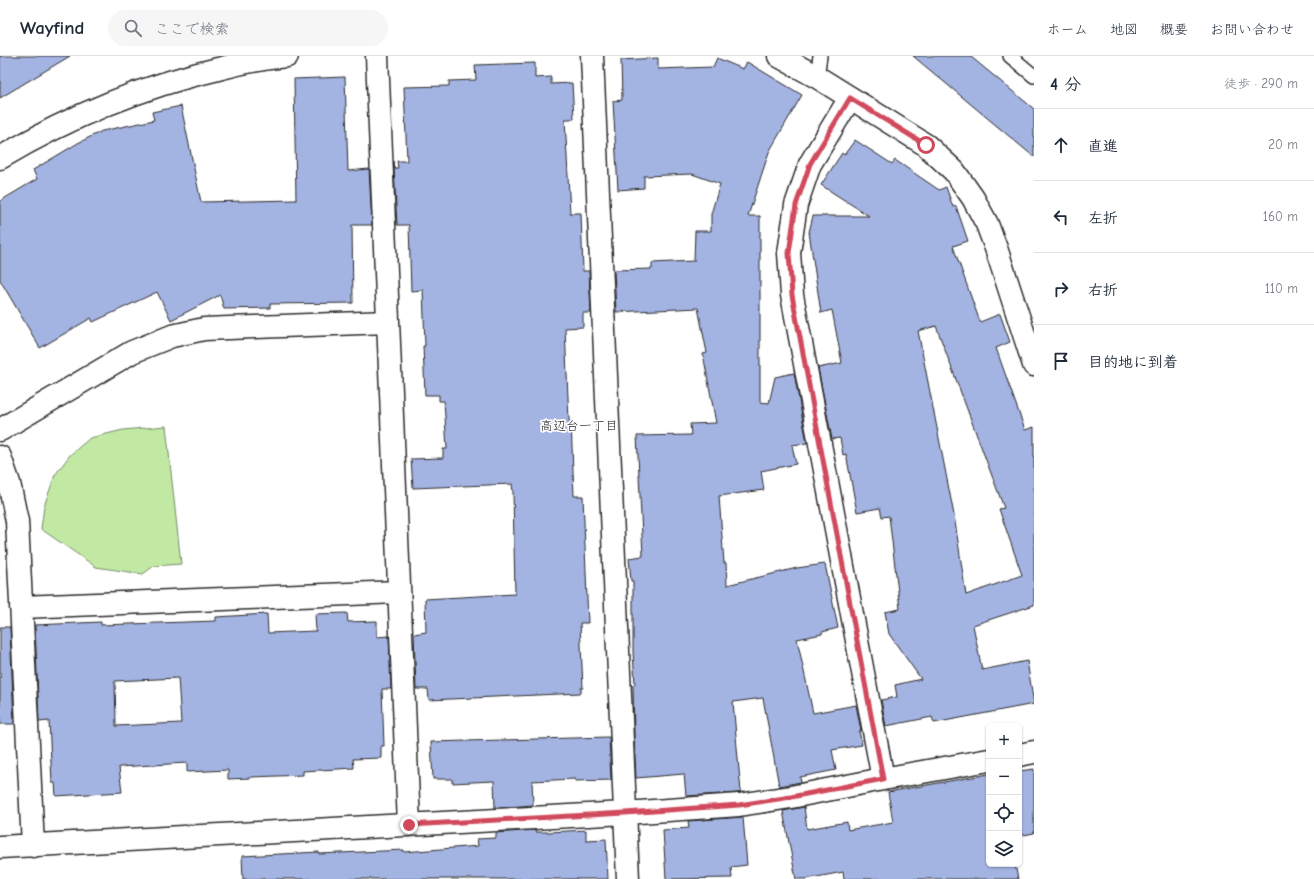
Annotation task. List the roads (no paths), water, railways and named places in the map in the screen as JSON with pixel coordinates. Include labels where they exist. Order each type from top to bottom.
[{"type":"street","points":[[0,158],[35,138],[128,95],[182,77],[232,65],[287,56]]},
{"type":"street","points":[[377,56],[409,825]]},
{"type":"street","points":[[592,56],[628,879]]},
{"type":"street","points":[[779,56],[817,77],[926,145],[954,171],[973,198],[987,224],[1029,334],[1034,365]]},
{"type":"street","points":[[850,98],[810,164],[796,205],[789,253],[792,295],[883,779]]},
{"type":"street","points":[[0,430],[132,352],[172,336],[204,329],[388,322]]},
{"type":"street","points":[[0,457],[9,483],[17,521],[33,846]]},
{"type":"street","points":[[21,607],[399,592]]},
{"type":"street","points":[[1022,754],[1034,752]]},
{"type":"street","points":[[0,848],[625,813],[739,805],[791,797],[986,761]]},
{"type":"lane","points":[[817,77],[820,56]]},
{"type":"lane","points":[[1010,56],[1034,76]]},
{"type":"district","name":"高辺台一丁目","points":[[579,425]]}]
